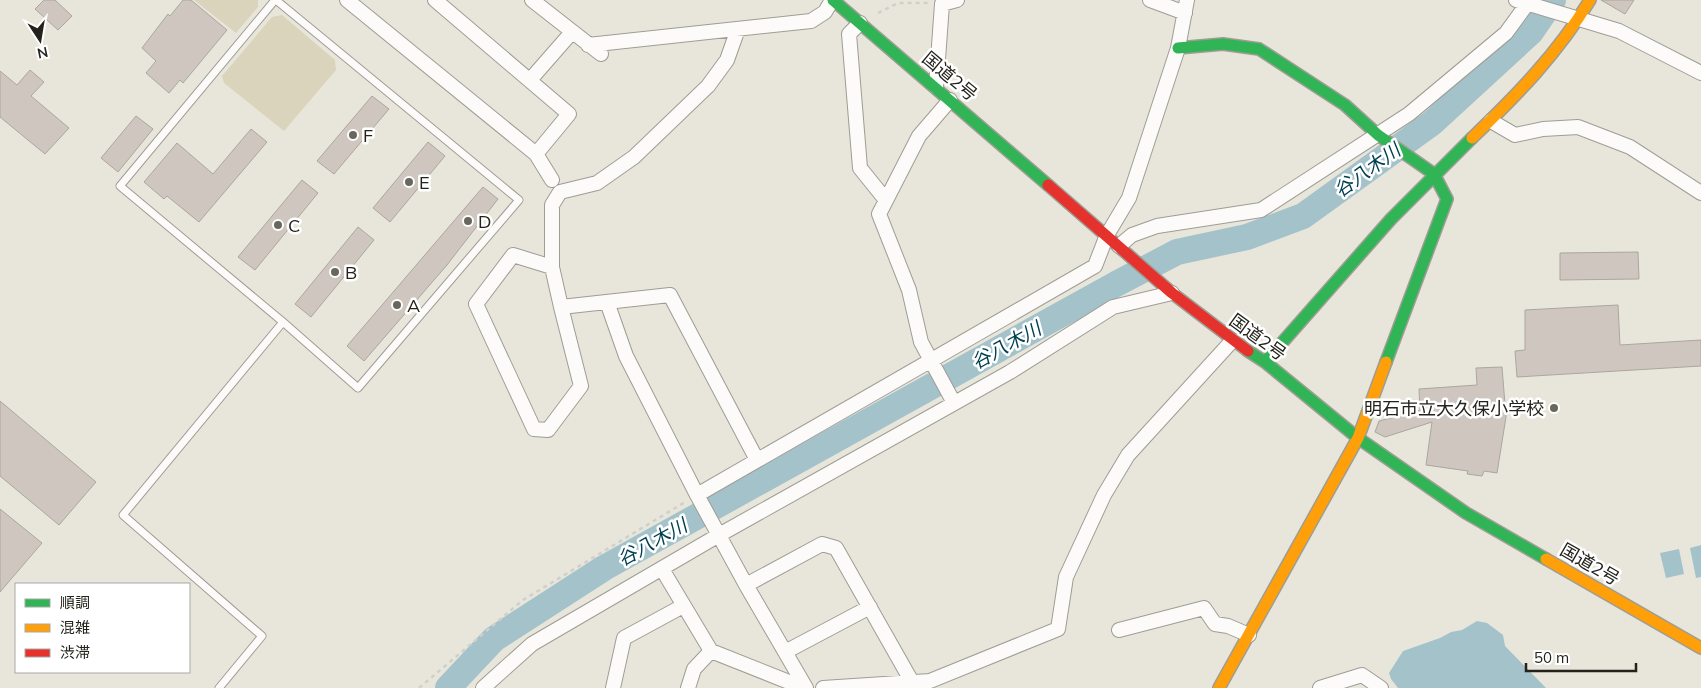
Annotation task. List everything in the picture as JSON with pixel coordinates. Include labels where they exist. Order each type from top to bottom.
[{"type":"main road","name":"国道2号","points":[[832,0],[1107,235],[1172,294],[1232,340],[1265,362],[1358,438],[1466,513],[1701,648]]},
{"type":"main road","points":[[1265,362],[1434,174],[1519,95],[1580,20],[1590,0]]},
{"type":"main road","points":[[1178,48],[1223,44],[1259,49],[1345,105],[1378,136],[1434,174],[1447,198],[1358,438],[1219,688]]},
{"type":"street","points":[[347,0],[536,154],[552,180]]},
{"type":"street","points":[[435,0],[569,114],[536,154]]},
{"type":"street","points":[[532,0],[601,54]]},
{"type":"street","points":[[588,45],[811,21],[825,12],[832,0]]},
{"type":"street","points":[[936,88],[942,4],[957,0]]},
{"type":"street","points":[[697,495],[1095,266],[1107,235],[1129,198],[1178,48],[1186,7],[1150,0]]},
{"type":"street","points":[[1119,246],[1132,235],[1157,226],[1261,210],[1378,136],[1409,114],[1506,33],[1527,2],[1562,15],[1619,31],[1701,74]]},
{"type":"street","points":[[860,23],[849,34],[860,168],[885,199]]},
{"type":"street","points":[[552,267],[513,255],[476,304],[534,429],[548,430],[581,386],[552,267],[552,205],[560,192],[597,182],[634,157],[708,86],[727,60],[738,29]]},
{"type":"street","points":[[530,80],[572,32]]},
{"type":"street","points":[[950,100],[919,136],[885,199],[879,214],[909,290],[921,342],[929,361],[954,403]]},
{"type":"street","points":[[1491,121],[1515,135],[1543,129],[1578,127],[1630,147],[1701,193]]},
{"type":"street","points":[[484,688],[532,644],[662,570],[719,534],[1010,372],[1113,307],[1172,294]]},
{"type":"street","points":[[561,307],[670,295],[757,460]]},
{"type":"street","points":[[607,302],[626,356],[697,495],[805,688]]},
{"type":"street","points":[[822,688],[912,682],[932,684],[1058,629],[1066,577],[1109,487],[1128,455],[1232,340]]},
{"type":"street","points":[[746,585],[822,544],[836,548],[912,682]]},
{"type":"street","points":[[662,570],[711,651],[805,688]]},
{"type":"street","points":[[613,688],[624,638],[683,606]]},
{"type":"street","points":[[785,652],[870,607]]},
{"type":"street","points":[[1119,630],[1204,608],[1215,624],[1228,626],[1249,635]]},
{"type":"street","points":[[688,688],[694,669],[711,651]]},
{"type":"street","points":[[1320,688],[1362,675],[1380,688]]},
{"type":"lane","points":[[276,0],[519,200],[358,388],[283,322],[120,186],[276,0]]},
{"type":"lane","points":[[220,688],[262,636],[123,515],[283,322]]},
{"type":"path","points":[[860,23],[898,3],[942,4]]},
{"type":"path","points":[[419,688],[523,600],[697,495]]},
{"type":"shaded area","points":[[194,0],[258,0],[258,7],[236,33]]},
{"type":"shaded area","points":[[282,15],[335,60],[336,70],[284,131],[224,83],[222,76],[272,17]]},
{"type":"water","points":[[1701,545],[1701,577],[1696,578],[1690,548]]},
{"type":"water","points":[[1679,549],[1684,574],[1666,578],[1660,553]]},
{"type":"water","points":[[1477,621],[1487,623],[1503,635],[1505,646],[1546,688],[1398,688],[1391,679],[1389,673],[1403,651],[1440,638],[1451,632],[1462,630]]},
{"type":"building","points":[[44,0],[55,0],[72,16],[58,30],[35,9]]},
{"type":"building","points":[[183,0],[191,0],[227,30],[183,83],[180,80],[169,93],[146,73],[156,61],[142,48],[168,14],[170,16]]},
{"type":"building","points":[[1601,0],[1634,0],[1625,14]]},
{"type":"building","points":[[30,70],[44,82],[31,96],[69,128],[45,154],[0,117],[0,71],[17,85]]},
{"type":"building","name":"F","points":[[372,96],[389,109],[334,174],[317,161]]},
{"type":"building","points":[[136,116],[153,129],[118,172],[101,158]]},
{"type":"building","points":[[251,129],[267,142],[199,222],[167,196],[164,199],[144,182],[177,143],[213,174]]},
{"type":"building","name":"E","points":[[428,142],[445,156],[390,222],[373,208]]},
{"type":"building","name":"C","points":[[302,180],[318,193],[255,270],[238,257]]},
{"type":"building","name":"A","points":[[483,187],[498,199],[447,265],[364,361],[347,346]]},
{"type":"building","name":"B","points":[[358,227],[374,240],[311,317],[295,304]]},
{"type":"building","points":[[1638,252],[1639,279],[1560,280],[1560,253]]},
{"type":"building","points":[[1618,305],[1620,345],[1701,340],[1701,366],[1517,377],[1515,351],[1525,350],[1525,310]]},
{"type":"building","points":[[1502,367],[1506,417],[1497,473],[1484,471],[1482,476],[1467,474],[1468,471],[1426,465],[1432,422],[1385,437],[1375,432],[1379,421],[1395,417],[1391,405],[1420,411],[1419,389],[1477,385],[1476,368]]},
{"type":"building","points":[[0,401],[96,482],[59,525],[0,476]]},
{"type":"building","points":[[0,509],[42,543],[0,592]]},
{"type":"waterway","name":"谷八木川","points":[[448,688],[494,639],[604,568],[1116,284],[1177,252],[1247,237],[1303,216],[1432,123],[1531,32],[1553,0]]},
{"type":"traffic: fast","points":[[833,0],[1048,185]]},
{"type":"traffic: fast","points":[[1178,48],[1223,44],[1259,49],[1345,105],[1378,135],[1434,174],[1447,199],[1386,362]]},
{"type":"traffic: fast","points":[[1265,362],[1391,219],[1472,138]]},
{"type":"traffic: fast","points":[[1248,351],[1265,362],[1358,438],[1466,513],[1546,559]]},
{"type":"traffic: slow","points":[[1472,138],[1536,73],[1564,38],[1590,0]]},
{"type":"traffic: slow","points":[[1219,688],[1358,438],[1386,362]]},
{"type":"traffic: slow","points":[[1546,559],[1701,648]]},
{"type":"traffic: jam","points":[[1048,185],[1172,293],[1248,351]]},
{"type":"place","name":"F","points":[[353,135]]},
{"type":"place","name":"E","points":[[409,182]]},
{"type":"place","name":"D","points":[[468,221]]},
{"type":"place","name":"C","points":[[278,225]]},
{"type":"place","name":"B","points":[[335,272]]},
{"type":"place","name":"A","points":[[397,305]]},
{"type":"place","name":"明石市立大久保小学校","points":[[1554,408]]}]
